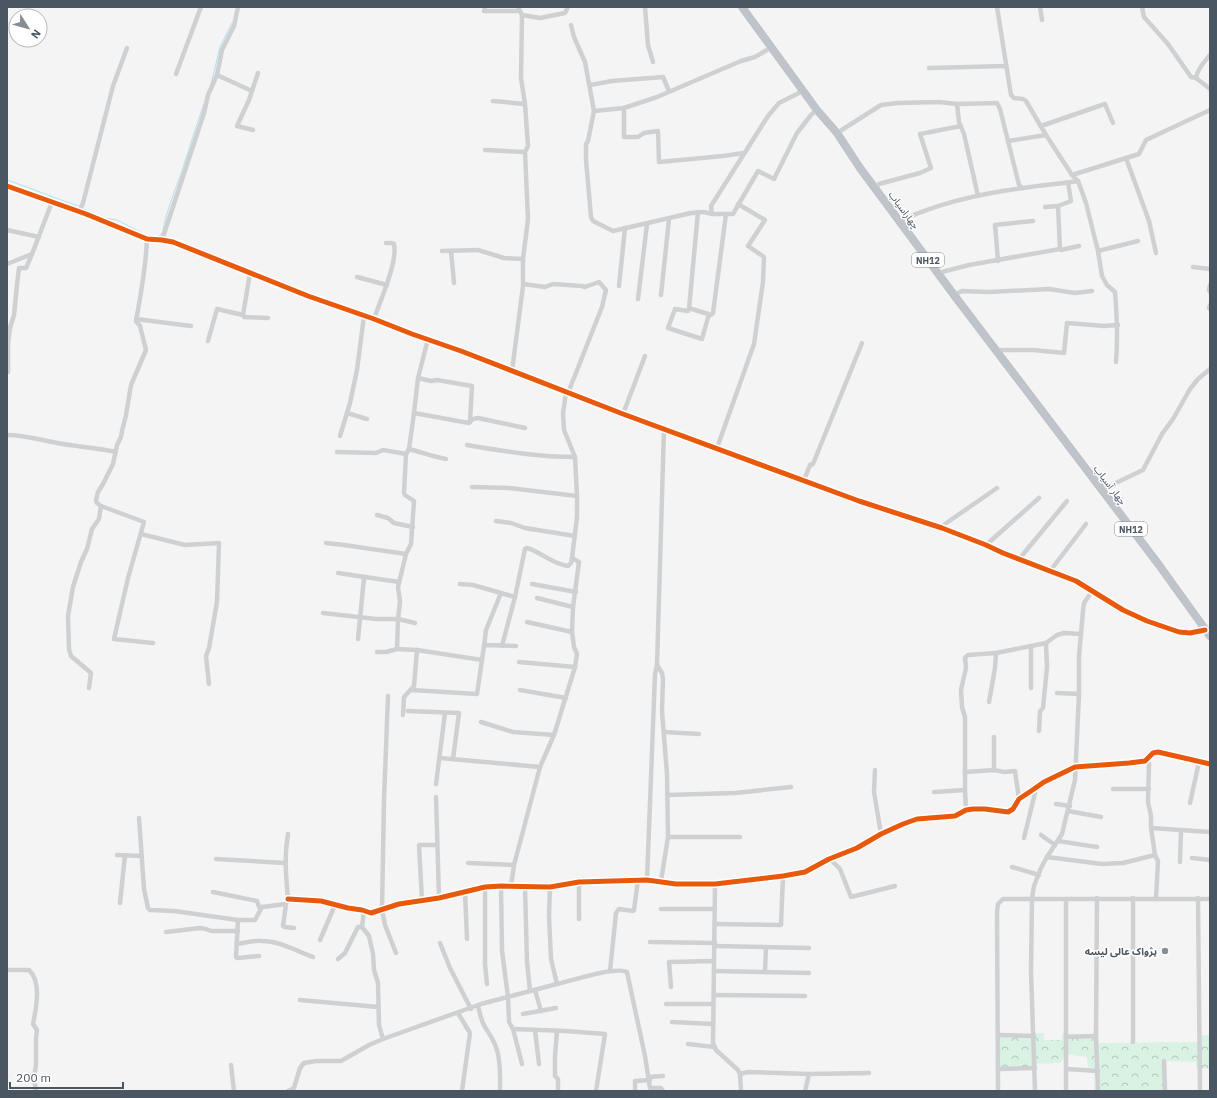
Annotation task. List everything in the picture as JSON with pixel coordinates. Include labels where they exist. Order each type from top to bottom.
[{"type":"highway","name":"چهاراسیاب","points":[[742,7],[818,110],[837,133],[860,168],[996,352],[1051,423]]},
{"type":"highway","name":"چهار آسیاب","points":[[1051,423],[1159,565],[1210,636]]},
{"type":"street","points":[[176,74],[201,7]]},
{"type":"street","points":[[162,240],[204,113],[208,95],[217,76],[222,50],[234,26],[238,7]]},
{"type":"street","points":[[485,7],[484,11],[520,11],[527,15],[540,18],[565,13],[568,7]]},
{"type":"street","points":[[645,7],[648,45],[653,62]]},
{"type":"street","points":[[997,7],[1010,96],[1024,99],[1072,175],[1078,182],[1086,203],[1098,251],[1102,276],[1107,285],[1115,292],[1118,325],[1116,362]]},
{"type":"street","points":[[1040,7],[1042,20]]},
{"type":"street","points":[[1142,7],[1144,17],[1168,44],[1191,77],[1196,78],[1210,89]]},
{"type":"street","points":[[512,371],[523,284],[528,219],[525,152],[528,146],[525,104],[521,78],[520,11]]},
{"type":"street","points":[[571,25],[574,37],[585,62],[594,111],[588,141],[586,144],[586,160],[592,217],[593,221],[613,231],[698,212],[733,214],[758,171],[774,179],[797,133],[811,115],[818,110]]},
{"type":"street","points":[[594,111],[624,108],[741,61],[755,57],[772,47]]},
{"type":"street","points":[[79,212],[83,203],[113,86],[127,48]]},
{"type":"street","points":[[1196,78],[1196,75],[1210,54]]},
{"type":"street","points":[[929,68],[1006,66]]},
{"type":"street","points":[[253,130],[237,126],[249,100],[258,73]]},
{"type":"street","points":[[217,76],[252,91]]},
{"type":"street","points":[[590,85],[612,81],[663,77],[669,91]]},
{"type":"street","points":[[712,214],[711,206],[768,116],[778,103],[803,90]]},
{"type":"street","points":[[493,101],[525,104]]},
{"type":"street","points":[[837,133],[881,106],[904,103],[939,102],[957,104],[997,103],[1000,109],[1019,185],[1022,188]]},
{"type":"street","points":[[957,104],[959,122],[964,134],[978,196]]},
{"type":"street","points":[[1041,126],[1105,104],[1113,123]]},
{"type":"street","points":[[624,108],[624,137],[638,136],[644,133],[658,131],[659,162],[744,153]]},
{"type":"street","points":[[1072,175],[1139,154],[1146,140],[1210,110]]},
{"type":"street","points":[[876,188],[879,184],[920,173],[931,168],[920,134],[961,126]]},
{"type":"street","points":[[1008,141],[1046,135]]},
{"type":"street","points":[[485,150],[525,152]]},
{"type":"street","points":[[1126,158],[1149,221],[1156,253]]},
{"type":"street","points":[[902,223],[904,219],[927,209],[978,196],[1022,188],[1078,182]]},
{"type":"street","points":[[1045,208],[1058,206],[1071,201],[1068,183]]},
{"type":"street","points":[[7,186],[147,239],[173,242],[308,296],[478,357],[623,414],[859,501],[942,528],[1003,553],[1020,558],[1076,580],[1112,604],[1147,622],[1179,632],[1190,633],[1205,630]]},
{"type":"street","points":[[8,372],[8,345],[10,328],[14,315],[16,285],[20,268],[26,268],[52,202]]},
{"type":"street","points":[[717,448],[754,344],[763,282],[764,257],[748,246],[765,220],[738,204]]},
{"type":"street","points":[[1058,206],[1060,250]]},
{"type":"street","points":[[689,309],[698,212]]},
{"type":"street","points":[[709,314],[702,339],[668,328],[675,309],[688,311],[689,309],[709,314],[711,315],[714,313],[726,214]]},
{"type":"street","points":[[661,295],[668,219]]},
{"type":"street","points":[[998,261],[995,224],[1033,221]]},
{"type":"street","points":[[638,299],[647,224]]},
{"type":"street","points":[[619,286],[625,228]]},
{"type":"street","points":[[7,230],[39,238]]},
{"type":"street","points":[[147,239],[145,272],[136,318],[136,321],[140,326],[146,350],[131,385],[121,437],[117,446],[113,464],[110,473],[98,492],[96,500],[101,506],[144,522],[128,578],[114,639],[153,643]]},
{"type":"street","points":[[1098,251],[1138,241]]},
{"type":"street","points":[[374,319],[387,285],[394,258],[394,246],[392,243],[386,243]]},
{"type":"street","points":[[938,273],[969,265],[1079,246]]},
{"type":"street","points":[[442,251],[478,250],[504,258],[524,259]]},
{"type":"street","points":[[451,251],[454,283]]},
{"type":"street","points":[[7,264],[32,254]]},
{"type":"street","points":[[1193,267],[1210,269]]},
{"type":"street","points":[[243,315],[250,273]]},
{"type":"street","points":[[357,277],[387,285]]},
{"type":"street","points":[[502,646],[515,597],[525,549],[527,548],[545,558],[564,565],[568,566],[571,563],[577,517],[575,458],[564,430],[563,413],[567,393],[602,307],[606,290],[599,282],[585,287],[553,284],[545,287],[523,284]]},
{"type":"street","points":[[1210,285],[1210,292]]},
{"type":"street","points":[[954,295],[962,291],[989,292],[1049,289],[1075,293],[1092,291]]},
{"type":"street","points":[[208,341],[217,309],[243,315],[244,317],[268,318]]},
{"type":"street","points":[[340,436],[350,404],[357,370],[364,316]]},
{"type":"street","points":[[136,318],[191,326]]},
{"type":"street","points":[[996,352],[999,350],[1033,350],[1064,353],[1067,323],[1104,326],[1118,325]]},
{"type":"street","points":[[397,649],[400,601],[398,587],[406,554],[411,544],[413,527],[414,501],[404,493],[406,454],[409,449],[418,378],[428,340]]},
{"type":"street","points":[[804,480],[810,465],[813,464],[862,343]]},
{"type":"street","points":[[623,414],[645,356]]},
{"type":"street","points":[[1101,490],[1143,470],[1162,434],[1173,419],[1190,389],[1198,379],[1210,369]]},
{"type":"street","points":[[418,378],[472,386],[470,422]]},
{"type":"street","points":[[347,413],[367,419]]},
{"type":"street","points":[[414,414],[470,422],[473,419],[478,418],[525,428]]},
{"type":"street","points":[[647,880],[654,674],[657,665],[664,429]]},
{"type":"street","points":[[7,435],[28,437],[62,444],[93,447],[116,452]]},
{"type":"street","points":[[467,445],[550,457],[575,458]]},
{"type":"street","points":[[409,449],[426,453],[434,457],[446,459]]},
{"type":"street","points":[[337,452],[376,453],[383,450],[406,454]]},
{"type":"street","points":[[472,486],[509,488],[577,496]]},
{"type":"street","points":[[942,528],[996,488]]},
{"type":"street","points":[[986,545],[1038,498]]},
{"type":"street","points":[[1020,558],[1068,501]]},
{"type":"street","points":[[89,688],[91,673],[71,656],[69,649],[68,616],[73,587],[87,549],[92,530],[99,519],[101,506]]},
{"type":"street","points":[[377,515],[388,518],[394,523],[413,527]]},
{"type":"street","points":[[496,521],[511,523],[525,528],[575,536]]},
{"type":"street","points":[[1050,571],[1086,524]]},
{"type":"street","points":[[141,534],[185,545],[219,543],[217,602],[206,656],[209,684]]},
{"type":"street","points":[[326,543],[406,554]]},
{"type":"street","points":[[511,886],[514,865],[540,767],[554,735],[575,667],[577,654],[574,647],[572,632],[573,606],[579,562],[572,558]]},
{"type":"street","points":[[338,574],[399,582]]},
{"type":"street","points":[[358,639],[364,578]]},
{"type":"street","points":[[460,584],[473,585],[515,597]]},
{"type":"street","points":[[532,584],[576,592]]},
{"type":"street","points":[[1035,1091],[1031,971],[1032,898],[1034,886],[1047,857],[1062,834],[1075,780],[1079,694],[1079,656],[1084,603],[1092,590]]},
{"type":"street","points":[[412,690],[477,694],[486,630],[501,593]]},
{"type":"street","points":[[537,598],[573,606]]},
{"type":"street","points":[[323,613],[376,619],[398,619],[415,623]]},
{"type":"street","points":[[528,622],[572,632]]},
{"type":"street","points":[[966,810],[965,717],[960,690],[966,668],[965,658],[968,655],[996,653],[1046,643],[1064,633],[1081,634]]},
{"type":"street","points":[[1039,731],[1040,711],[1043,708],[1047,667],[1046,643]]},
{"type":"street","points":[[484,646],[516,646]]},
{"type":"street","points":[[1031,646],[1031,688]]},
{"type":"street","points":[[377,652],[386,652],[397,649],[417,650],[482,660]]},
{"type":"street","points":[[403,715],[404,697],[412,690],[414,686],[417,650]]},
{"type":"street","points":[[989,702],[996,653]]},
{"type":"street","points":[[519,662],[575,667]]},
{"type":"street","points":[[657,665],[662,673],[662,711],[668,837],[661,881]]},
{"type":"street","points":[[520,690],[566,698]]},
{"type":"street","points":[[1057,693],[1079,694]]},
{"type":"street","points":[[388,696],[382,910],[385,925],[396,953]]},
{"type":"street","points":[[408,711],[459,713],[453,759]]},
{"type":"street","points":[[436,784],[445,713]]},
{"type":"street","points":[[481,722],[513,732],[554,735]]},
{"type":"street","points":[[664,732],[699,734]]},
{"type":"street","points":[[994,737],[994,770]]},
{"type":"street","points":[[1156,899],[1158,861],[1155,855],[1148,802],[1149,764],[1147,760],[1150,754],[1153,752],[1158,752],[1210,764]]},
{"type":"street","points":[[440,758],[540,767]]},
{"type":"street","points":[[213,892],[257,901],[259,907],[287,902],[321,900],[335,905],[364,910],[371,913],[399,904],[439,898],[485,887],[550,887],[579,882],[638,880],[661,881],[676,884],[715,884],[783,876],[805,872],[830,858],[858,848],[881,834],[917,819],[955,816],[966,810],[985,809],[1008,812],[1013,809],[1019,799],[1034,788],[1075,767],[1129,763],[1147,760]]},
{"type":"street","points":[[1190,803],[1199,762]]},
{"type":"street","points":[[874,770],[874,792],[881,834]]},
{"type":"street","points":[[965,772],[994,770],[1004,772],[1015,771],[1019,799]]},
{"type":"street","points":[[667,795],[735,793],[791,787]]},
{"type":"street","points":[[1024,838],[1035,793],[1034,788]]},
{"type":"street","points":[[1113,790],[1149,789]]},
{"type":"street","points":[[934,792],[965,790]]},
{"type":"street","points":[[436,797],[439,898]]},
{"type":"street","points":[[1056,804],[1101,817]]},
{"type":"street","points":[[139,818],[144,889],[149,909],[238,920],[255,920],[262,907]]},
{"type":"street","points":[[1151,828],[1210,832]]},
{"type":"street","points":[[1180,862],[1181,830]]},
{"type":"street","points":[[288,834],[285,848],[287,902],[283,926],[294,928]]},
{"type":"street","points":[[1041,835],[1056,843],[1097,847]]},
{"type":"street","points":[[668,837],[740,836]]},
{"type":"street","points":[[422,901],[419,845],[437,845]]},
{"type":"street","points":[[117,855],[142,856]]},
{"type":"street","points":[[120,903],[125,855]]},
{"type":"street","points":[[1047,857],[1081,862],[1123,864],[1155,855]]},
{"type":"street","points":[[216,858],[285,863]]},
{"type":"street","points":[[830,858],[840,869],[852,897],[895,886]]},
{"type":"street","points":[[1192,858],[1210,860]]},
{"type":"street","points":[[468,863],[514,865]]},
{"type":"street","points":[[1012,867],[1039,875]]},
{"type":"street","points":[[715,924],[781,925],[783,876]]},
{"type":"street","points":[[610,971],[616,912],[619,909],[634,910],[638,880]]},
{"type":"street","points":[[579,882],[579,919]]},
{"type":"street","points":[[714,1047],[713,1004],[715,884]]},
{"type":"street","points":[[501,886],[502,951],[508,997],[509,1022],[513,1029],[522,1064]]},
{"type":"street","points":[[485,887],[485,964],[487,984]]},
{"type":"street","points":[[526,887],[527,962],[532,990],[541,1011]]},
{"type":"street","points":[[550,887],[549,916],[551,959],[557,984]]},
{"type":"street","points":[[465,892],[467,939]]},
{"type":"street","points":[[1097,898],[1096,1036],[1098,1091]]},
{"type":"street","points":[[1133,1042],[1134,898]]},
{"type":"street","points":[[1198,898],[1200,1091]]},
{"type":"street","points":[[998,1091],[998,904],[1003,899],[1210,899]]},
{"type":"street","points":[[1066,899],[1066,1091]]},
{"type":"street","points":[[320,940],[335,905]]},
{"type":"street","points":[[661,909],[715,909]]},
{"type":"street","points":[[364,910],[362,927],[369,936],[374,970],[378,983],[379,1025],[383,1039]]},
{"type":"street","points":[[238,920],[236,957],[259,956]]},
{"type":"street","points":[[338,959],[345,953],[358,927],[362,927]]},
{"type":"street","points":[[166,932],[200,928],[211,931],[238,931]]},
{"type":"street","points":[[237,944],[261,940],[283,945],[313,957]]},
{"type":"street","points":[[440,942],[450,968],[471,1009]]},
{"type":"street","points":[[650,942],[809,948]]},
{"type":"street","points":[[765,972],[766,947]]},
{"type":"street","points":[[671,987],[669,962],[714,961]]},
{"type":"street","points":[[7,970],[29,970],[35,979],[38,989],[33,1024],[37,1030],[34,1078],[36,1091]]},
{"type":"street","points":[[288,1091],[294,1088],[300,1068],[304,1063],[316,1061],[341,1061],[383,1039],[478,1006],[532,990],[610,971],[623,970],[627,972],[650,1079],[650,1088],[661,1088],[663,1091]]},
{"type":"street","points":[[714,971],[809,973]]},
{"type":"street","points":[[714,995],[805,996]]},
{"type":"street","points":[[300,1000],[378,1007]]},
{"type":"street","points":[[666,1004],[713,1004]]},
{"type":"street","points":[[478,1006],[482,1020],[485,1027],[491,1034],[500,1059],[500,1091]]},
{"type":"street","points":[[523,1014],[556,1008]]},
{"type":"street","points":[[458,1013],[470,1033],[463,1091]]},
{"type":"street","points":[[672,1022],[713,1024]]},
{"type":"street","points":[[513,1029],[605,1034],[596,1091]]},
{"type":"street","points":[[535,1030],[539,1064]]},
{"type":"street","points":[[557,1031],[555,1076],[558,1079],[558,1091]]},
{"type":"street","points":[[999,1036],[1034,1036]]},
{"type":"street","points":[[1066,1037],[1096,1036]]},
{"type":"street","points":[[688,1044],[714,1047],[740,1074],[741,1091]]},
{"type":"street","points":[[1164,1061],[1165,1091]]},
{"type":"street","points":[[231,1065],[234,1091]]},
{"type":"street","points":[[998,1069],[1035,1068]]},
{"type":"street","points":[[1066,1069],[1098,1071]]},
{"type":"street","points":[[740,1074],[748,1072],[809,1074],[869,1073]]},
{"type":"street","points":[[805,1091],[809,1074]]},
{"type":"street","points":[[635,1091],[635,1081],[663,1076]]},
{"type":"green space","points":[[1044,1033],[1044,1040],[1062,1040],[1062,1033],[1094,1035],[1095,1043],[1198,1042],[1198,1036],[1210,1035],[1210,1069],[1196,1068],[1196,1062],[1165,1061],[1165,1091],[1094,1091],[1095,1068],[1088,1067],[1087,1057],[1066,1054],[1063,1060],[1059,1063],[1032,1064],[1032,1070],[998,1069],[999,1035]]},
{"type":"waterway","points":[[211,84],[220,47],[232,23]]},
{"type":"waterway","points":[[163,230],[169,207],[204,104]]},
{"type":"waterway","points":[[7,180],[78,206]]},
{"type":"waterway","points":[[84,209],[104,218],[117,220],[148,236],[158,237],[162,233]]},
{"type":"cycle path","points":[[7,186],[86,214],[147,239],[173,242],[308,296],[461,351],[623,414],[859,501],[942,528],[1076,581],[1123,610],[1147,621],[1179,632],[1190,633],[1205,630]]},
{"type":"cycle path","points":[[288,899],[321,901],[371,913],[399,904],[439,898],[485,887],[550,887],[579,882],[647,880],[676,884],[715,884],[783,876],[805,872],[829,859],[857,848],[881,834],[917,819],[955,816],[966,810],[973,809],[1008,812],[1013,809],[1019,799],[1044,782],[1075,767],[1145,761],[1153,753],[1158,752],[1210,764]]},
{"type":"place","name":"پژواک عالی لیسه","points":[[1165,951]]}]
